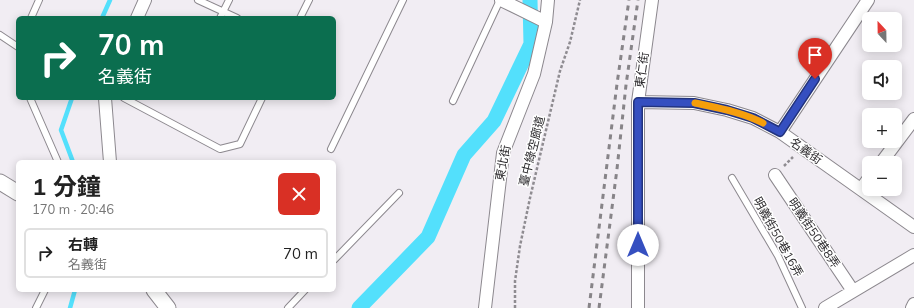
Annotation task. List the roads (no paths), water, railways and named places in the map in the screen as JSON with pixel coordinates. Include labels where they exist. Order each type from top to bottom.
[{"type":"street","points":[[138,16],[145,0]]},
{"type":"street","points":[[501,0],[542,20]]},
{"type":"street","name":"東北街","points":[[485,308],[503,153],[534,74],[542,20],[548,0]]},
{"type":"street","name":"東仁街","points":[[638,308],[638,102],[652,0]]},
{"type":"street","points":[[780,132],[868,0]]},
{"type":"street","points":[[105,100],[110,160]]},
{"type":"street","name":"名義街","points":[[638,102],[694,103],[727,110],[753,118],[780,132],[914,227]]},
{"type":"street","points":[[886,156],[914,120]]},
{"type":"street","name":"明義街50巷8弄","points":[[775,174],[853,291]]},
{"type":"street","points":[[0,182],[16,192]]},
{"type":"street","points":[[825,308],[914,255]]},
{"type":"street","points":[[156,292],[168,308]]},
{"type":"street","points":[[912,308],[914,304]]},
{"type":"lane","points":[[32,16],[39,0]]},
{"type":"lane","points":[[198,0],[232,16]]},
{"type":"lane","points":[[221,16],[229,0]]},
{"type":"lane","points":[[301,16],[309,0]]},
{"type":"lane","points":[[331,149],[403,0]]},
{"type":"lane","points":[[453,101],[501,0]]},
{"type":"lane","points":[[0,35],[16,46]]},
{"type":"lane","points":[[31,100],[57,160]]},
{"type":"lane","points":[[128,100],[220,149],[240,144],[261,100]]},
{"type":"lane","name":"明義街50巷16弄","points":[[732,178],[778,256],[802,308]]},
{"type":"lane","points":[[336,258],[399,193]]},
{"type":"lane","points":[[36,308],[43,292]]},
{"type":"lane","points":[[288,308],[303,292]]},
{"type":"waterway","points":[[103,16],[110,0]]},
{"type":"waterway","points":[[359,308],[428,237],[464,155],[494,121],[531,44],[530,0]]},
{"type":"waterway","points":[[71,100],[61,130],[72,160]]},
{"type":"waterway","points":[[70,308],[74,292]]},
{"type":"railway","points":[[589,308],[629,0]]},
{"type":"railway","points":[[599,308],[626,85],[638,0]]}]
